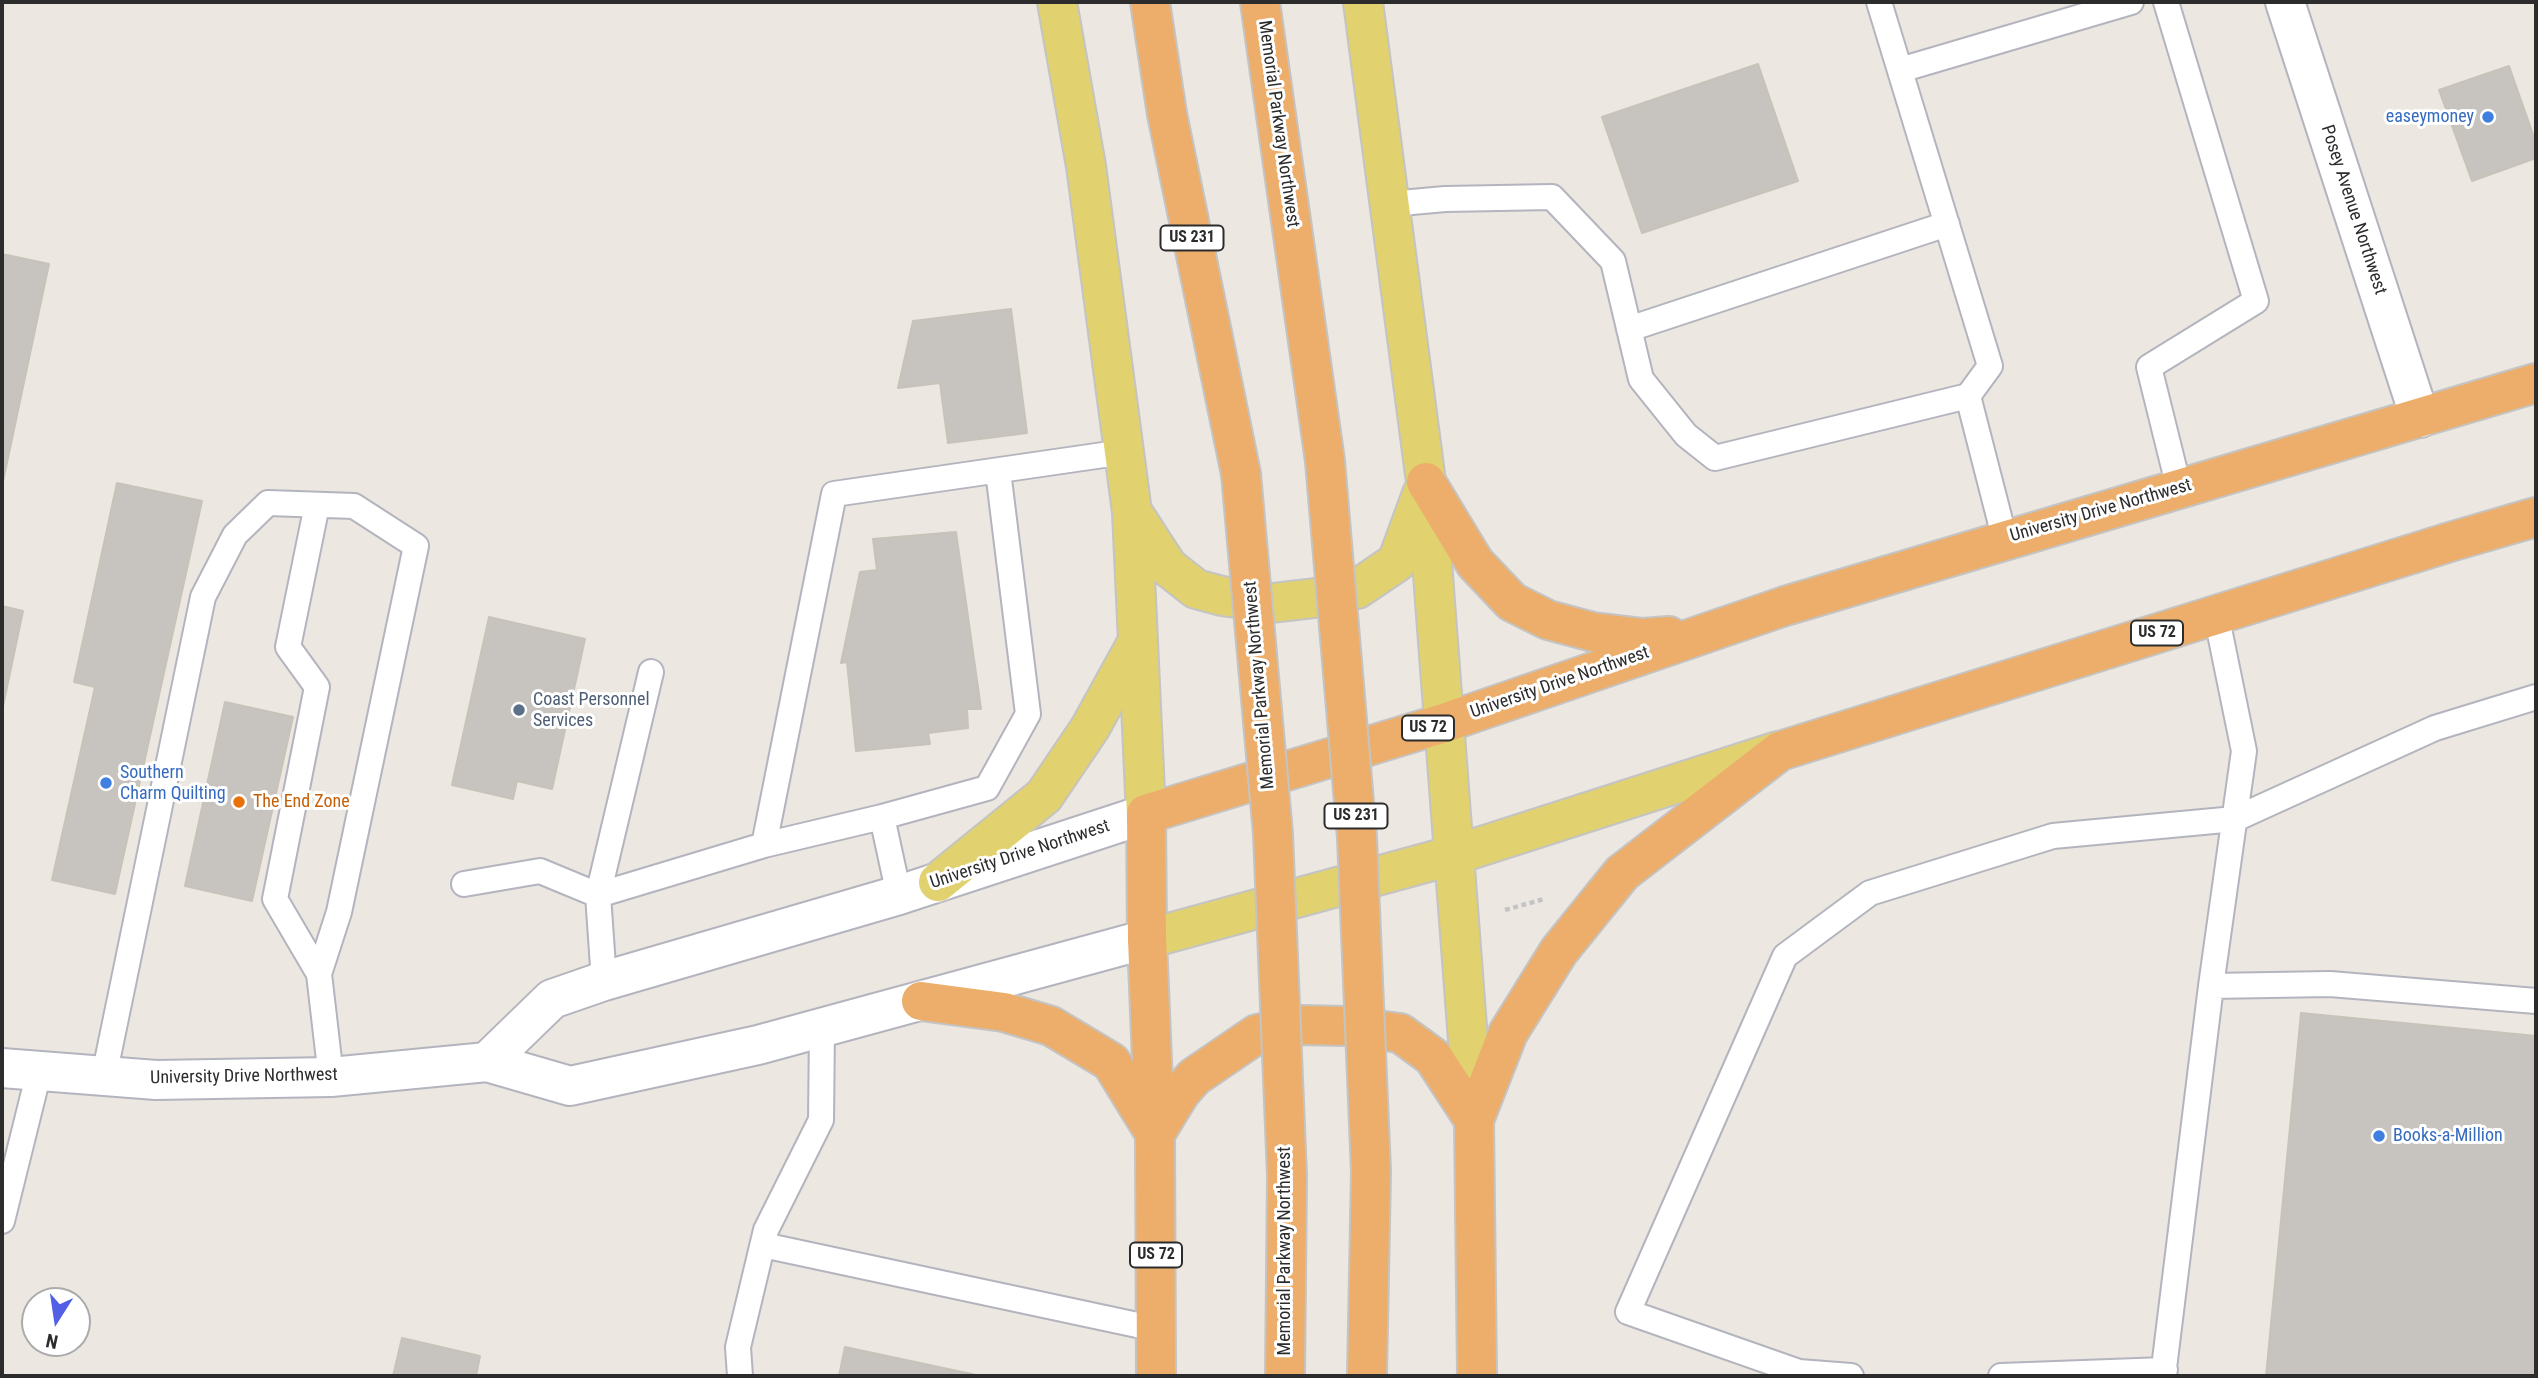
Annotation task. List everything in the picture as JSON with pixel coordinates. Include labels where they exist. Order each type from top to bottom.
[{"type":"highway","name":"Memorial Parkway Northwest","points":[[1150,2],[1167,114],[1241,474],[1273,834],[1287,1176],[1285,1376]]},
{"type":"highway","name":"Memorial Parkway Northwest","points":[[1260,2],[1325,461],[1357,838],[1371,1172],[1367,1376]]},
{"type":"highway","name":"University Drive Northwest","points":[[1146,814],[1444,723],[1798,603],[2536,383]]},
{"type":"highway","points":[[1426,482],[1475,563],[1512,603],[1548,620],[1593,632],[1643,638],[1706,633]]},
{"type":"highway","name":"University Drive Northwest","points":[[1780,751],[2536,517]]},
{"type":"highway","name":"US 72","points":[[1477,1376],[1474,1120],[1508,1033],[1559,951],[1622,873],[1780,751]]},
{"type":"highway","name":"US 72","points":[[1146,814],[1147,939],[1155,1134],[1156,1376]]},
{"type":"highway","points":[[921,1001],[1004,1013],[1051,1026],[1073,1038],[1111,1062],[1155,1134],[1180,1093],[1194,1077],[1257,1034],[1301,1025],[1345,1026],[1400,1033],[1433,1057],[1474,1120]]},
{"type":"main road","points":[[1057,2],[1086,166],[1132,512],[1146,814]]},
{"type":"main road","points":[[1363,2],[1426,482],[1474,1120]]},
{"type":"main road","name":"Posey Avenue Northwest","points":[[2285,2],[2420,418]]},
{"type":"main road","points":[[1132,512],[1168,567],[1196,589],[1222,596],[1272,603],[1357,589],[1397,562],[1426,482]]},
{"type":"main road","points":[[938,882],[1044,796],[1090,728],[1139,639]]},
{"type":"main road","name":"University Drive Northwest","points":[[20,1070],[156,1080],[331,1077],[487,1062],[570,1086],[758,1045],[1454,855],[1780,751]]},
{"type":"main road","name":"University Drive Northwest","points":[[487,1062],[552,999],[604,981],[900,895],[1146,814]]},
{"type":"lane","points":[[1390,204],[1445,199],[1552,197],[1613,261],[1641,379],[1686,435],[1715,458],[1968,396],[1990,366],[1880,2]]},
{"type":"lane","points":[[1900,70],[2131,2]]},
{"type":"lane","points":[[2166,2],[2256,300],[2148,367],[2179,488]]},
{"type":"lane","points":[[1629,329],[1947,224]]},
{"type":"lane","points":[[1968,396],[2005,540]]},
{"type":"lane","points":[[764,845],[834,494],[1124,452]]},
{"type":"lane","points":[[464,884],[540,871],[598,895],[764,845],[987,788],[1028,714],[999,471]]},
{"type":"lane","points":[[104,1076],[203,597],[235,535],[268,503],[354,506],[416,546],[339,912],[319,974]]},
{"type":"lane","points":[[317,505],[288,647],[317,687],[275,899],[319,974],[331,1077]]},
{"type":"lane","points":[[2001,1376],[2164,1373],[2211,986],[2244,751],[2216,614]]},
{"type":"lane","points":[[604,981],[598,895],[651,672]]},
{"type":"lane","points":[[1851,1376],[1798,1374],[1628,1312],[1785,956],[1870,893],[2053,836],[2235,819],[2435,728],[2536,697]]},
{"type":"lane","points":[[882,817],[900,895]]},
{"type":"lane","points":[[2211,986],[2330,984],[2536,1002]]},
{"type":"lane","points":[[740,1376],[738,1348],[766,1230],[821,1120],[822,1028]]},
{"type":"lane","points":[[2,1221],[20,1070]]},
{"type":"lane","points":[[763,1245],[1156,1329]]},
{"type":"path","points":[[1506,910],[1545,899]]},
{"type":"building","points":[[1758,64],[1798,181],[1642,233],[1602,117]]},
{"type":"building","name":"easeymoney","points":[[2509,66],[2536,143],[2536,158],[2472,181],[2439,90]]},
{"type":"building","points":[[2,254],[49,264],[2,486]]},
{"type":"building","points":[[1011,309],[1027,433],[948,443],[940,383],[898,388],[913,321]]},
{"type":"building","name":"Southern Charm Quilting","points":[[117,483],[202,501],[115,894],[52,880],[95,687],[74,682]]},
{"type":"building","points":[[956,532],[981,709],[967,709],[968,728],[928,733],[930,744],[856,751],[847,662],[841,663],[860,572],[877,570],[873,539]]},
{"type":"building","points":[[2,606],[23,611],[2,711]]},
{"type":"building","name":"Coast Personnel Services","points":[[489,617],[585,639],[552,789],[517,781],[513,799],[452,785]]},
{"type":"building","name":"The End Zone","points":[[225,702],[293,717],[252,901],[185,886]]},
{"type":"building","points":[[2301,1013],[2536,1036],[2536,1376],[2266,1376]]},
{"type":"building","points":[[402,1338],[480,1356],[476,1376],[393,1376]]},
{"type":"building","points":[[845,1347],[981,1376],[839,1376]]},
{"type":"place","name":"easeymoney","points":[[2488,117]]},
{"type":"place","name":"Coast Personnel Services","points":[[519,710]]},
{"type":"place","name":"Southern Charm Quilting","points":[[106,783]]},
{"type":"place","name":"The End Zone","points":[[239,802]]},
{"type":"place","name":"Books-a-Million","points":[[2379,1136]]}]
